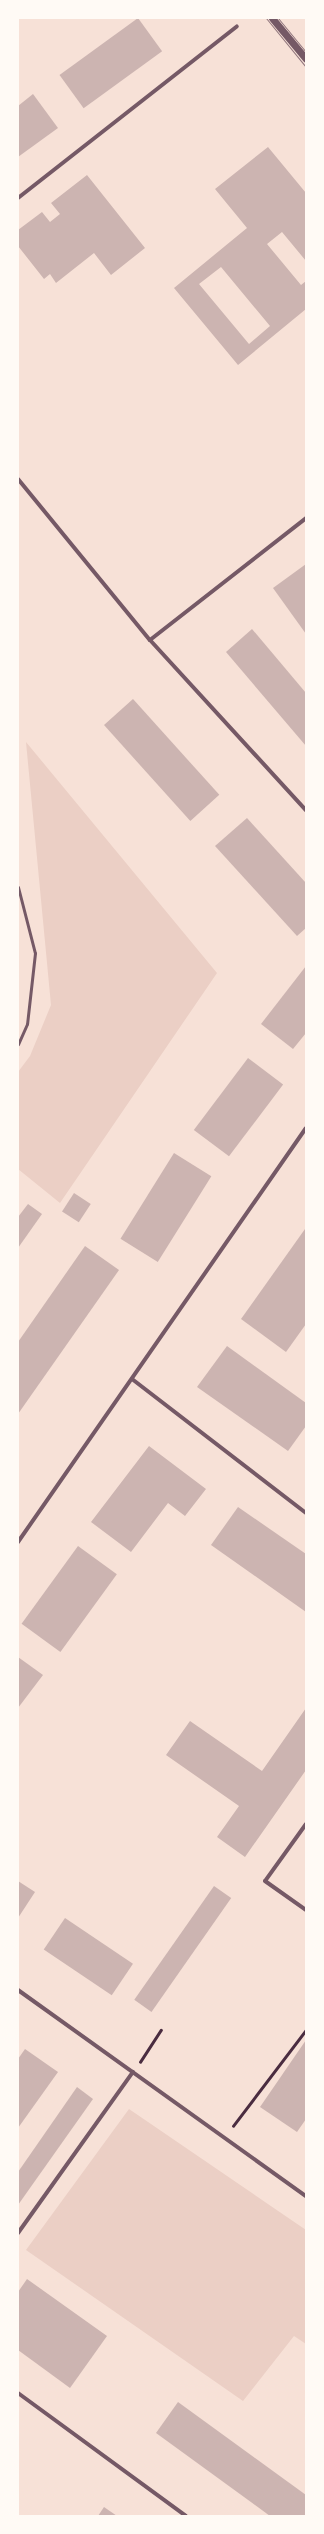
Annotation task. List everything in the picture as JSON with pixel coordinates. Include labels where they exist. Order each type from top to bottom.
[{"type":"street","points":[[272,18],[306,59]]},
{"type":"street","points":[[18,198],[237,26]]},
{"type":"street","points":[[18,479],[150,640],[306,810]]},
{"type":"street","points":[[150,640],[306,518]]},
{"type":"street","points":[[18,1542],[306,1128]]},
{"type":"street","points":[[132,1379],[306,1513]]},
{"type":"street","points":[[306,1824],[265,1881],[306,1910]]},
{"type":"street","points":[[18,1990],[306,2196]]},
{"type":"street","points":[[18,2233],[133,2072]]},
{"type":"street","points":[[18,2393],[186,2516]]},
{"type":"lane","points":[[18,887],[35,953],[27,1024],[18,1044]]},
{"type":"path","points":[[133,2072],[161,2030]]},
{"type":"path","points":[[224,2138],[306,2030]]},
{"type":"shaded area","points":[[26,742],[217,973],[60,1203],[18,1169],[18,1072],[30,1056],[51,1005]]},
{"type":"shaded area","points":[[129,2109],[306,2230],[306,2344],[294,2336],[243,2401],[26,2250]]},
{"type":"building","points":[[138,18],[162,51],[84,108],[60,75]]},
{"type":"building","points":[[33,94],[58,128],[18,157],[18,106]]},
{"type":"building","points":[[268,147],[306,193],[306,261],[282,232],[267,244],[301,285],[306,281],[306,309],[238,365],[174,288],[247,228],[215,189]],"holes":[[[221,267],[270,326],[249,344],[199,284]]]},
{"type":"building","points":[[87,175],[145,248],[111,275],[94,253],[56,283],[50,274],[44,279],[18,246],[18,230],[42,212],[50,222],[60,214],[51,203]]},
{"type":"building","points":[[306,564],[306,634],[273,588]]},
{"type":"building","points":[[252,629],[306,693],[306,746],[226,652]]},
{"type":"building","points":[[133,699],[219,795],[190,821],[104,725]]},
{"type":"building","points":[[247,818],[306,883],[306,928],[297,936],[215,846]]},
{"type":"building","points":[[306,966],[306,1033],[293,1049],[261,1024]]},
{"type":"building","points":[[248,1058],[283,1084],[229,1156],[194,1130]]},
{"type":"building","points":[[174,1153],[211,1176],[158,1262],[120,1239]]},
{"type":"building","points":[[74,1193],[91,1204],[79,1222],[62,1211]]},
{"type":"building","points":[[28,1204],[42,1214],[18,1248],[18,1217]]},
{"type":"building","points":[[305,1229],[306,1324],[286,1352],[241,1319]]},
{"type":"building","points":[[85,1246],[119,1270],[18,1414],[18,1342]]},
{"type":"building","points":[[227,1346],[306,1403],[306,1426],[288,1451],[197,1387]]},
{"type":"building","points":[[149,1446],[206,1489],[185,1516],[168,1503],[131,1552],[91,1522]]},
{"type":"building","points":[[238,1507],[306,1554],[306,1612],[211,1545]]},
{"type":"building","points":[[78,1546],[117,1574],[60,1652],[22,1624]]},
{"type":"building","points":[[18,1657],[43,1675],[18,1708]]},
{"type":"building","points":[[306,1708],[306,1770],[245,1857],[217,1837],[239,1806],[166,1755],[190,1721],[262,1771]]},
{"type":"building","points":[[18,1881],[35,1892],[18,1918]]},
{"type":"building","points":[[214,1886],[231,1898],[151,2012],[134,2000]]},
{"type":"building","points":[[65,1918],[133,1964],[112,1995],[44,1950]]},
{"type":"building","points":[[306,2040],[306,2119],[297,2132],[260,2107]]},
{"type":"building","points":[[25,2049],[58,2072],[18,2128],[18,2059]]},
{"type":"building","points":[[77,2087],[93,2099],[18,2205],[18,2172]]},
{"type":"building","points":[[27,2279],[107,2336],[70,2388],[18,2350],[18,2292]]},
{"type":"building","points":[[178,2402],[306,2495],[306,2516],[270,2516],[156,2433]]},
{"type":"building","points":[[104,2507],[117,2516],[98,2516]]},
{"type":"tram line","points":[[266,18],[306,67]]},
{"type":"tram line","points":[[278,18],[306,52]]}]
